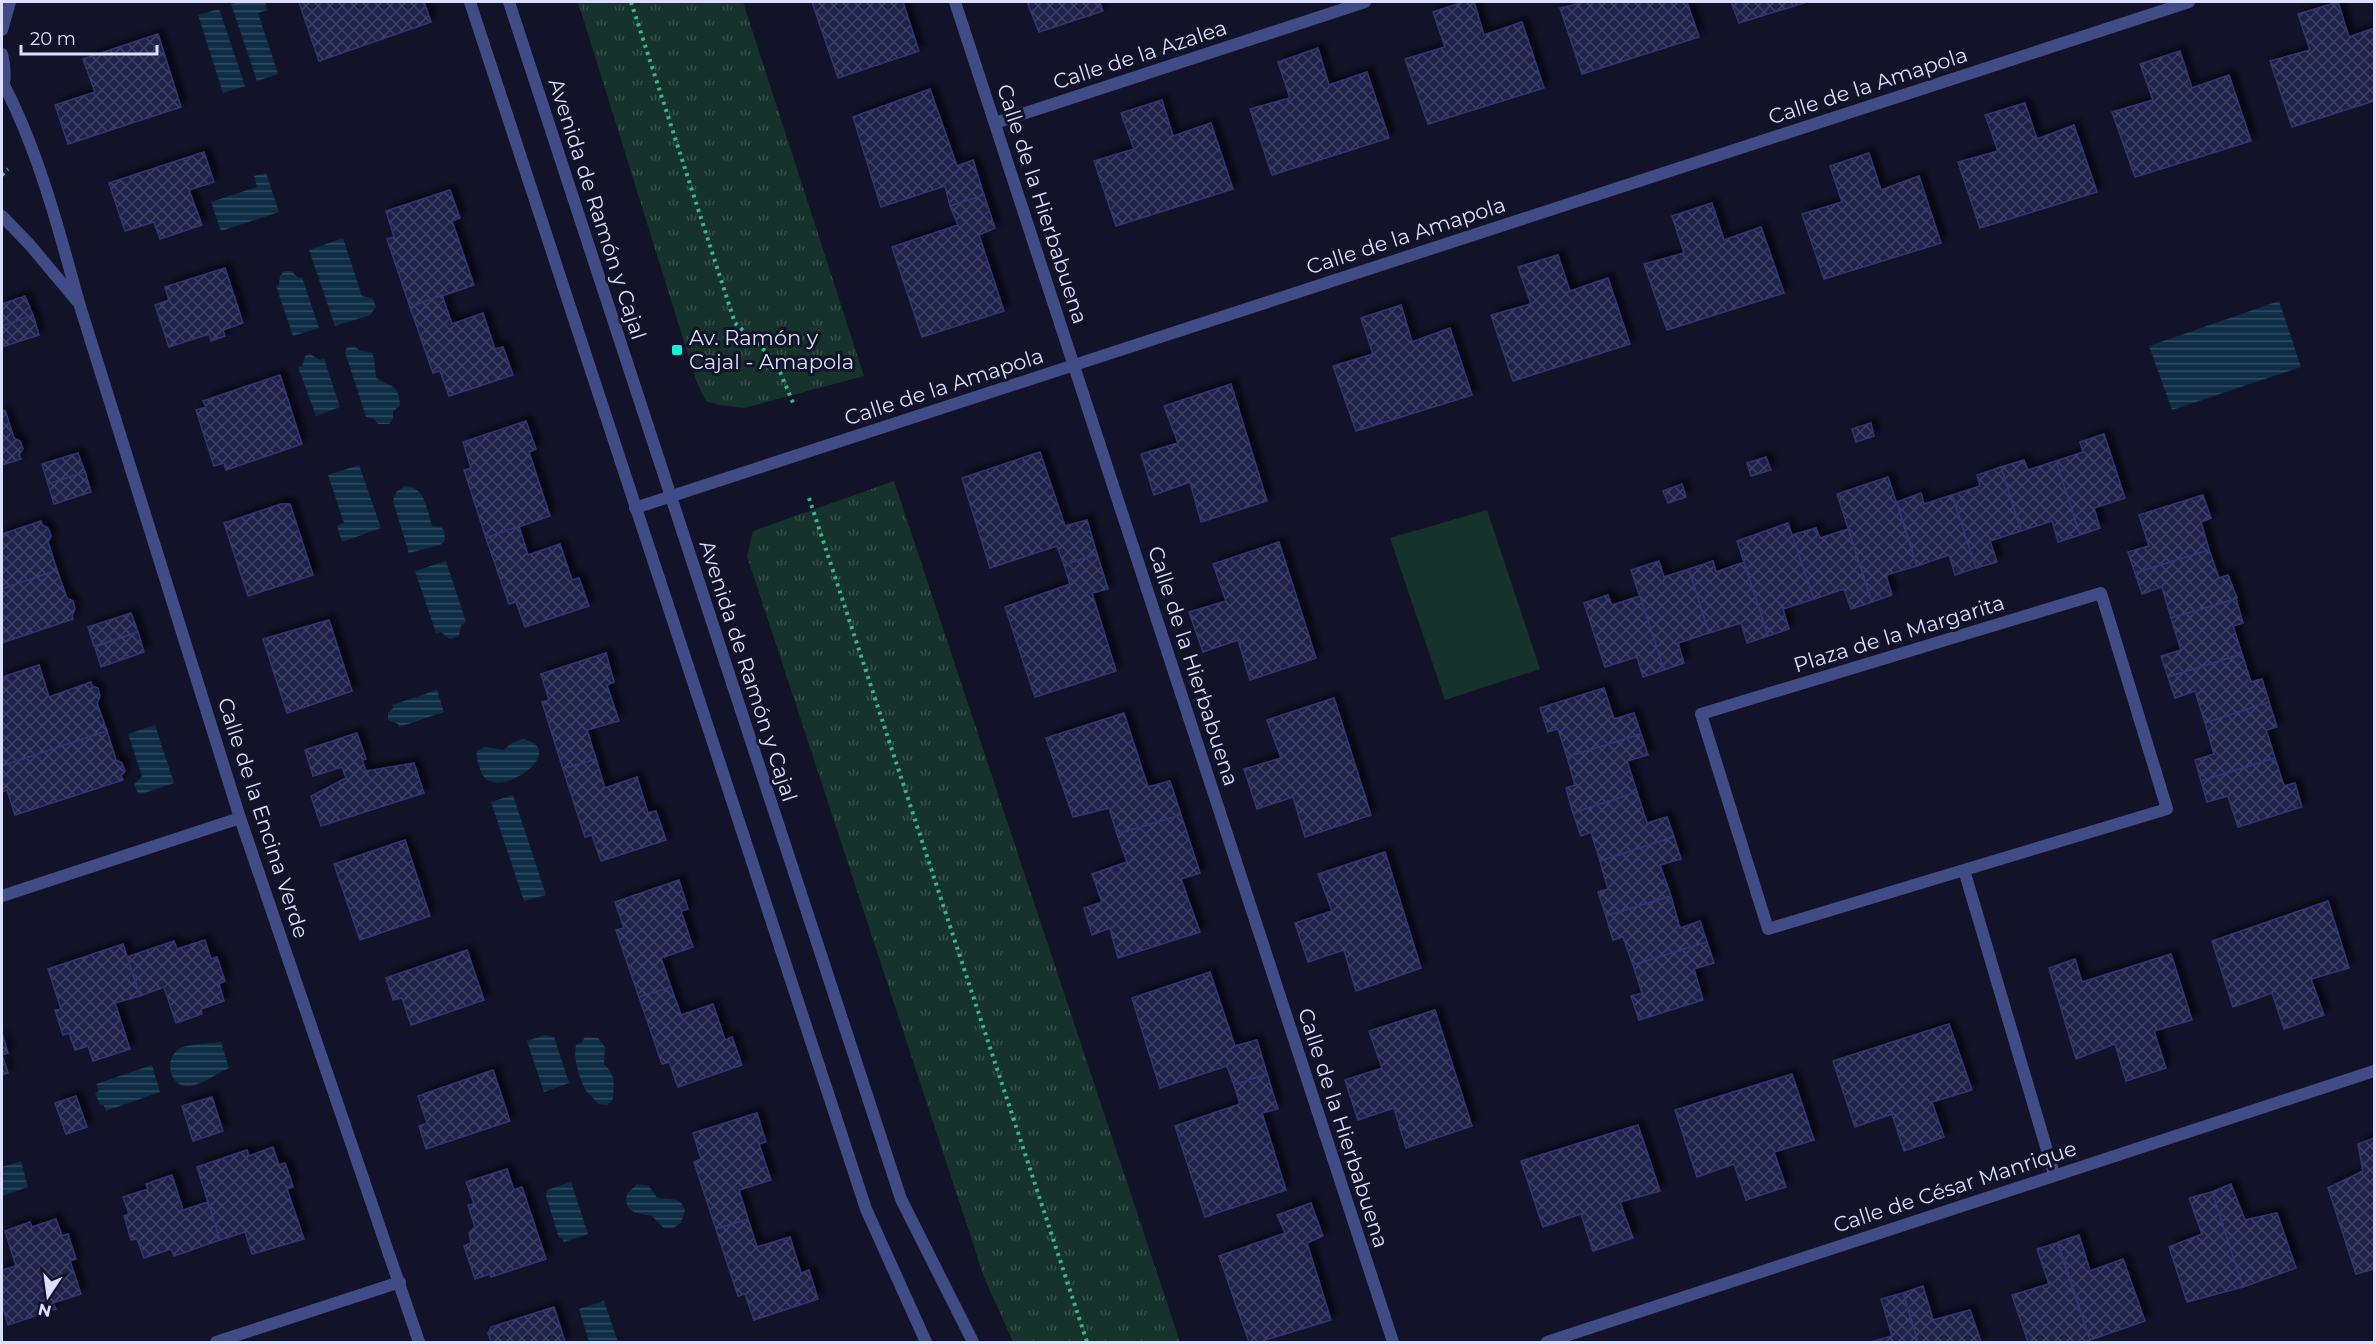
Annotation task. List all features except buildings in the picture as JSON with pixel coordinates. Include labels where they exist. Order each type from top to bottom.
[{"type":"street","points":[[2,30],[10,2]]},
{"type":"street","points":[[470,2],[866,1209],[926,1342]]},
{"type":"street","name":"Avenida de Ramón y Cajal","points":[[509,2],[901,1199],[974,1342]]},
{"type":"street","name":"Calle de la Hierbabuena","points":[[955,2],[1393,1342]]},
{"type":"street","name":"Calle de la Azalea","points":[[995,123],[1365,2]]},
{"type":"street","name":"Calle de la Amapola","points":[[635,508],[2189,2]]},
{"type":"street","points":[[2,54],[3,89]]},
{"type":"street","name":"Calle de la Encina Verde","points":[[3,89],[21,118],[62,239],[79,303],[240,818],[419,1342]]},
{"type":"street","name":"Calle de la Encina Verde","points":[[2,216],[79,303]]},
{"type":"street","name":"Plaza de la Margarita","points":[[2101,593],[2167,809],[1964,870],[1768,929],[1701,714],[2101,593]]},
{"type":"street","points":[[2,896],[240,818]]},
{"type":"street","points":[[1964,870],[2054,1174]]},
{"type":"street","name":"Calle de César Manrique","points":[[1547,1342],[2374,1071]]},
{"type":"street","points":[[216,1342],[400,1282]]},
{"type":"path","points":[[631,2],[735,323],[775,360],[794,405]]},
{"type":"path","points":[[809,498],[1087,1342]]},
{"type":"green space","points":[[578,2],[743,2],[864,376],[744,408],[706,401],[697,383]]},
{"type":"green space","points":[[894,481],[1180,1342],[1013,1342],[984,1277],[747,556],[753,531]]},
{"type":"green space","points":[[1487,510],[1540,669],[1445,700],[1390,538]]},
{"type":"water","points":[[265,2],[267,10],[258,13],[278,74],[257,81],[231,4]]},
{"type":"water","points":[[219,9],[245,86],[223,93],[198,15]]},
{"type":"water","points":[[266,173],[279,212],[221,231],[211,202],[257,187],[254,176]]},
{"type":"water","points":[[343,238],[362,296],[373,299],[376,307],[370,315],[335,326],[309,250]]},
{"type":"water","points":[[284,271],[291,271],[299,278],[302,277],[319,328],[293,336],[276,286]]},
{"type":"water","points":[[2279,301],[2301,367],[2172,410],[2149,346]]},
{"type":"water","points":[[354,346],[359,350],[372,353],[376,377],[398,392],[400,405],[393,412],[393,419],[389,424],[378,424],[374,419],[366,417],[345,352],[347,348]]},
{"type":"water","points":[[310,354],[320,360],[324,359],[340,407],[316,416],[298,367],[302,366],[305,356]]},
{"type":"water","points":[[359,465],[381,528],[342,542],[337,526],[344,523],[328,475]]},
{"type":"water","points":[[405,486],[412,487],[421,494],[432,526],[441,527],[444,530],[445,540],[440,545],[409,553],[393,501],[396,492]]},
{"type":"water","points":[[446,561],[466,622],[461,625],[459,636],[450,639],[441,632],[436,633],[415,571]]},
{"type":"water","points":[[437,690],[444,712],[399,727],[398,724],[388,720],[388,713],[393,708],[392,705]]},
{"type":"water","points":[[155,725],[174,783],[141,794],[134,785],[142,776],[128,734]]},
{"type":"water","points":[[523,739],[536,745],[539,754],[534,764],[511,780],[498,782],[487,779],[480,769],[477,751],[485,747],[503,750]]},
{"type":"water","points":[[513,795],[546,895],[524,901],[491,802]]},
{"type":"water","points":[[545,1035],[554,1037],[569,1083],[544,1092],[527,1041]]},
{"type":"water","points":[[585,1037],[598,1038],[605,1047],[604,1064],[611,1072],[614,1084],[613,1099],[607,1105],[598,1104],[588,1093],[579,1073],[575,1056],[576,1045]]},
{"type":"water","points":[[221,1042],[229,1068],[195,1085],[183,1086],[178,1083],[170,1066],[171,1059],[179,1049]]},
{"type":"water","points":[[152,1065],[160,1092],[106,1111],[103,1104],[100,1105],[95,1093],[99,1091],[96,1084]]},
{"type":"water","points":[[21,1161],[28,1187],[2,1196],[2,1167]]},
{"type":"water","points":[[571,1182],[588,1234],[564,1242],[562,1238],[559,1238],[546,1196],[547,1190]]},
{"type":"water","points":[[637,1184],[649,1186],[657,1198],[680,1202],[685,1210],[681,1223],[673,1228],[664,1228],[652,1216],[630,1209],[626,1201],[627,1194]]},
{"type":"water","points":[[604,1301],[618,1342],[589,1342],[579,1309]]},
{"type":"place","name":"Av. Ramón y Cajal - Amapola","points":[[677,350]]}]
